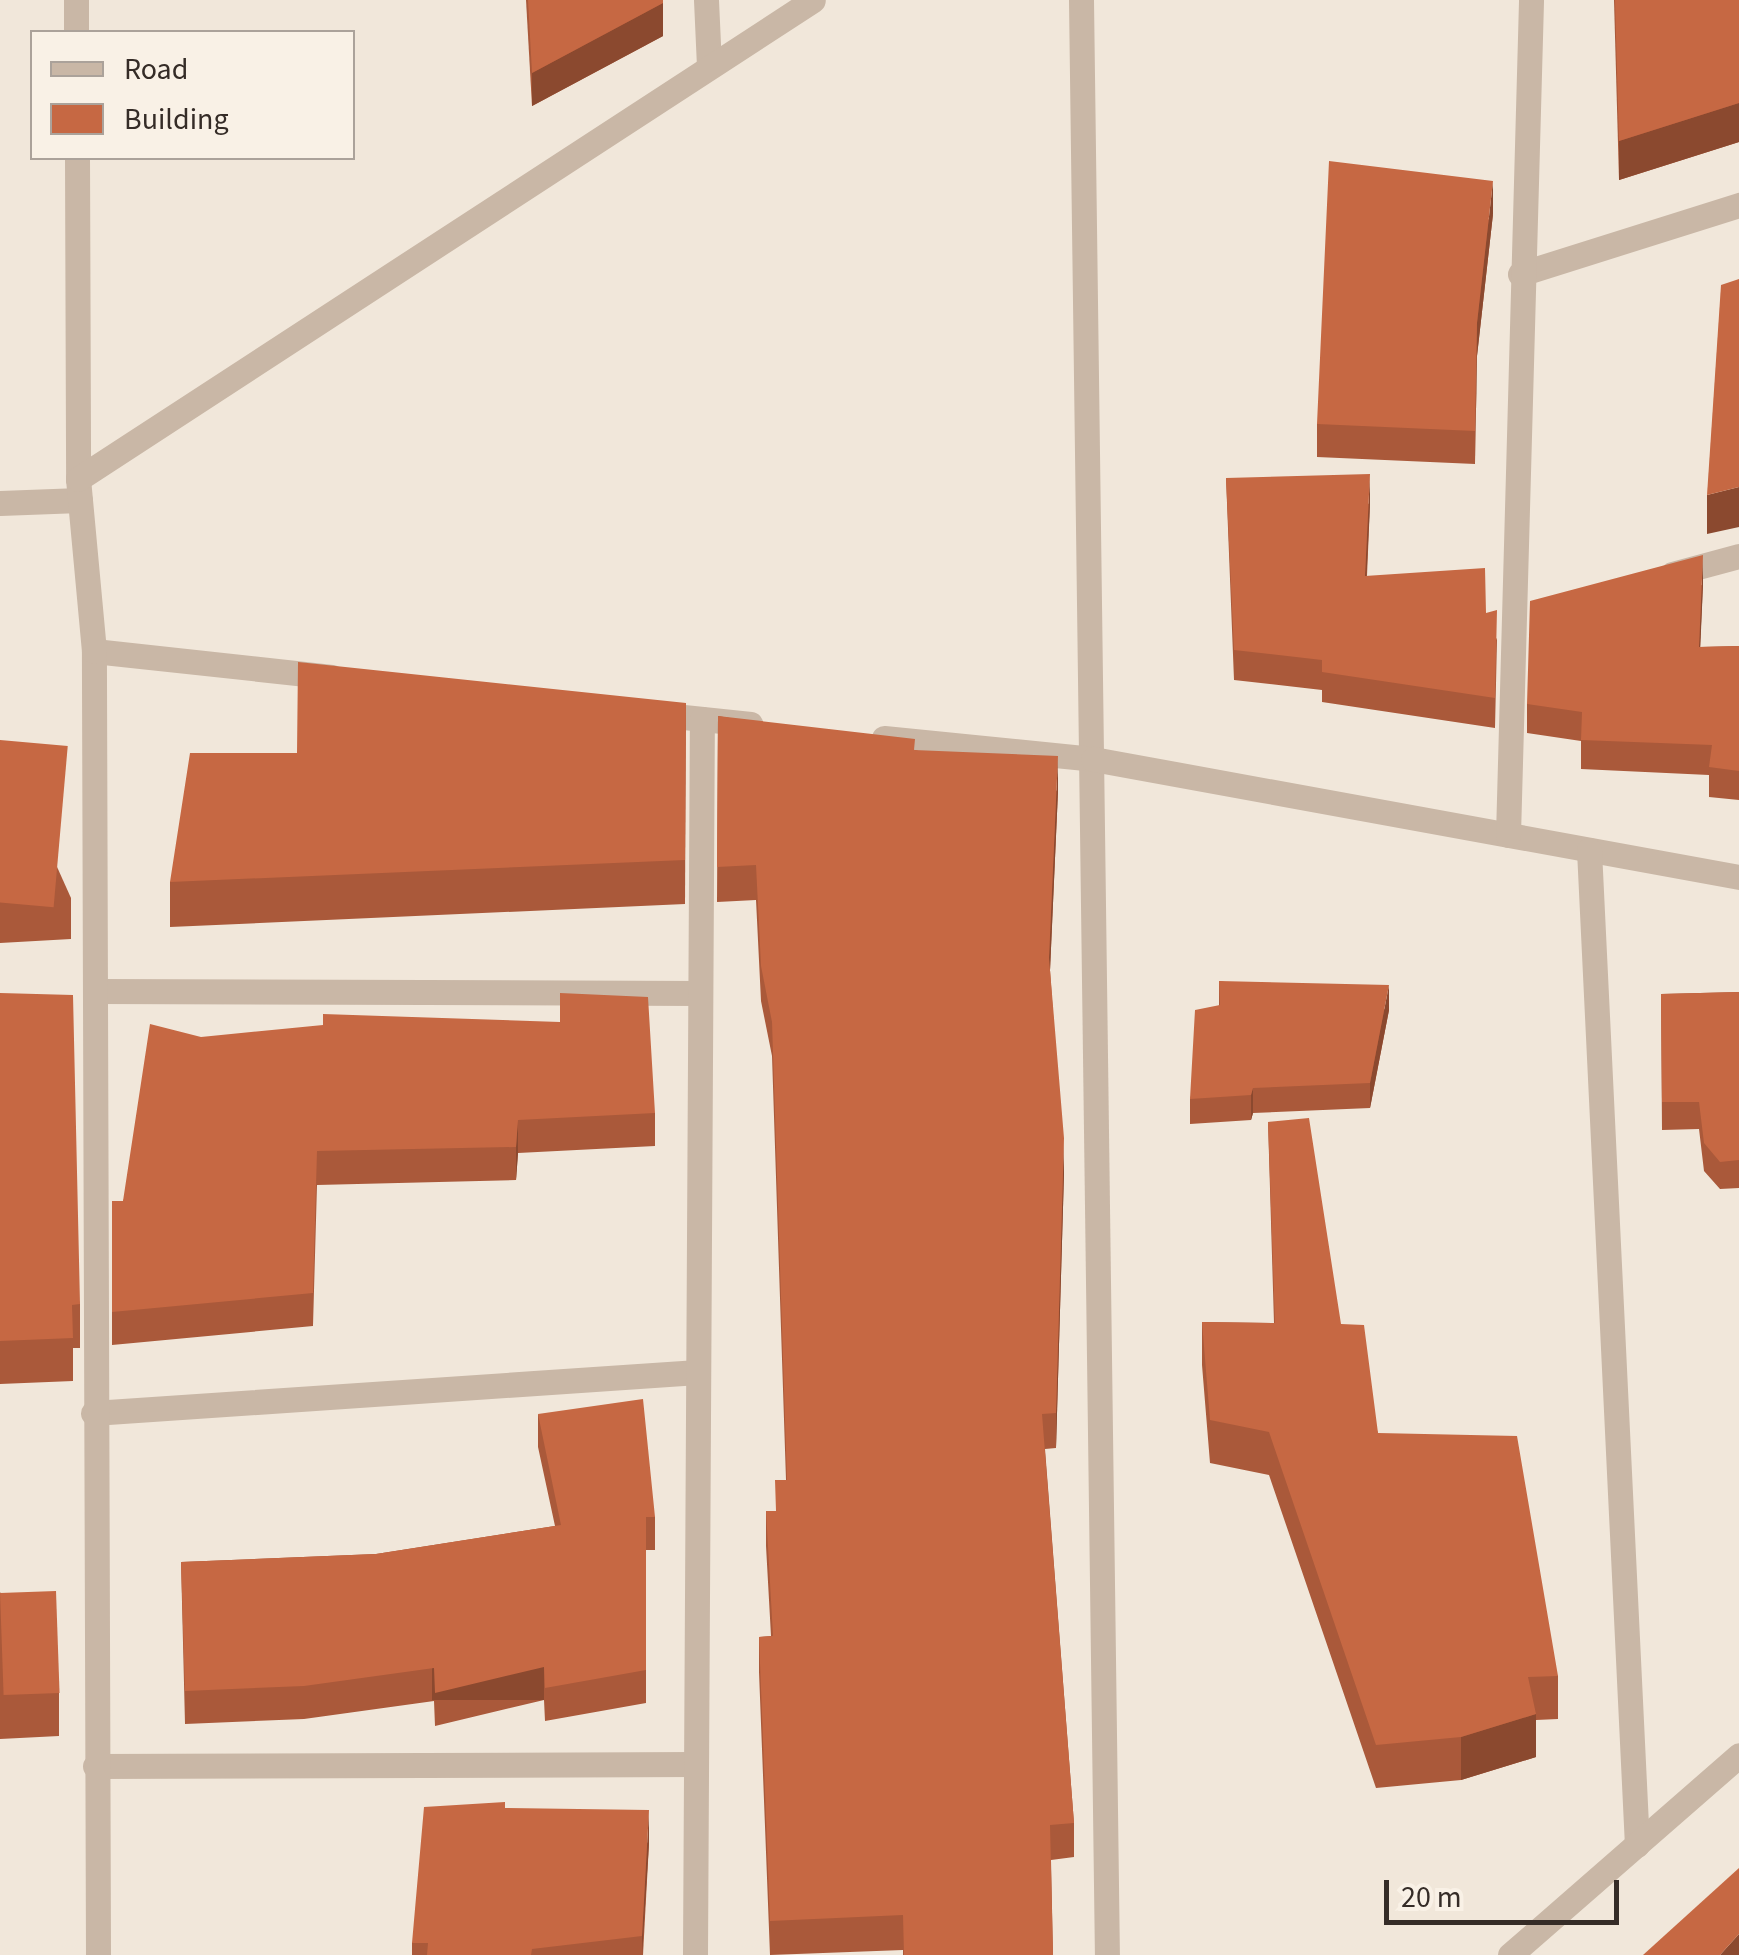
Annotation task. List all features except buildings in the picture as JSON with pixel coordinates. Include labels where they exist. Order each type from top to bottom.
[{"type":"street","points":[[76,0],[76,30]]},
{"type":"street","points":[[706,0],[708,65]]},
{"type":"street","points":[[0,503],[79,490],[708,65],[813,0]]},
{"type":"street","points":[[1082,0],[1107,1955]]},
{"type":"street","points":[[1508,835],[1520,274],[1531,0]]},
{"type":"street","points":[[77,160],[79,490],[94,650],[97,991],[93,1413],[98,1955]]},
{"type":"street","points":[[1520,274],[1739,205]]},
{"type":"street","points":[[1644,582],[1739,556]]},
{"type":"street","points":[[1512,618],[1550,608]]},
{"type":"street","points":[[94,650],[368,682]]},
{"type":"street","points":[[624,710],[780,727]]},
{"type":"street","points":[[695,1955],[702,719]]},
{"type":"street","points":[[858,735],[1093,758],[1739,877]]},
{"type":"street","points":[[1589,850],[1637,1845]]},
{"type":"street","points":[[97,991],[700,992]]},
{"type":"street","points":[[93,1413],[698,1372]]},
{"type":"street","points":[[1510,1955],[1739,1755]]},
{"type":"street","points":[[95,1766],[696,1764]]}]
